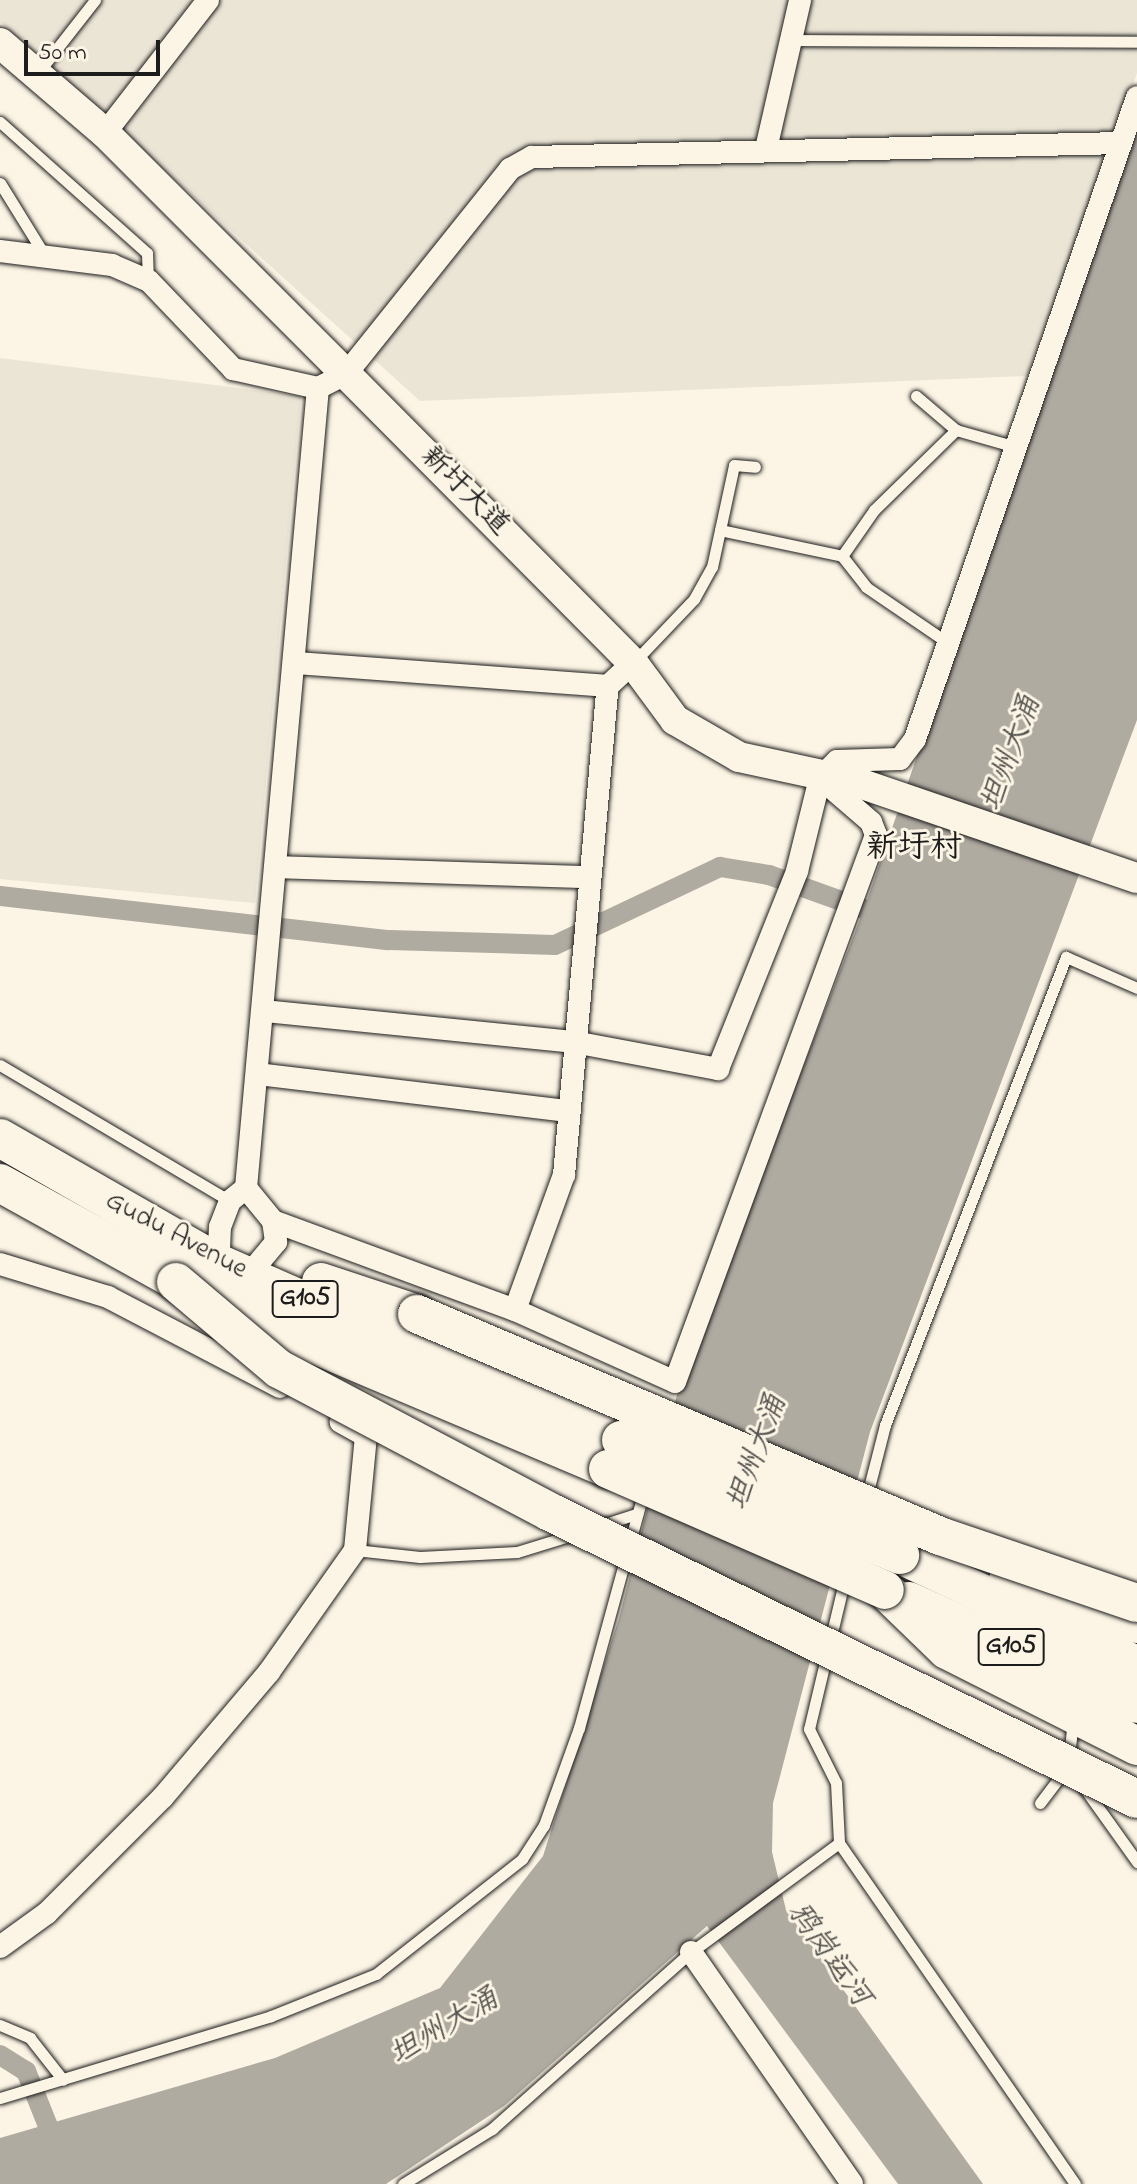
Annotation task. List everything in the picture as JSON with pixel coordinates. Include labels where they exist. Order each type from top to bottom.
[{"type":"highway","name":"Gudu Avenue","points":[[0,1138],[244,1274],[628,1451]]},
{"type":"highway","name":"Gudu Avenue","points":[[0,1183],[218,1304],[628,1451]]},
{"type":"highway","points":[[244,1274],[315,1280],[417,1314],[940,1536],[1137,1603]]},
{"type":"highway","points":[[176,1282],[279,1369],[392,1429],[1137,1799]]},
{"type":"highway","name":"G105","points":[[628,1451],[900,1555],[1137,1665]]},
{"type":"highway","name":"G105","points":[[628,1451],[885,1590],[1137,1704]]},
{"type":"highway","points":[[900,1555],[1137,1624]]},
{"type":"highway","points":[[885,1590],[947,1650],[1074,1711],[1137,1746]]},
{"type":"street","points":[[105,133],[208,0]]},
{"type":"street","points":[[766,149],[800,0]]},
{"type":"street","name":"新圩大道","points":[[0,43],[105,133],[346,374],[633,663],[675,720],[739,757],[820,778],[859,783],[1106,863],[1137,878]]},
{"type":"street","points":[[264,1011],[574,1042],[718,1069],[797,871],[820,778],[837,761],[900,759],[915,739],[1137,97]]},
{"type":"street","points":[[0,251],[112,265],[149,281],[233,369],[318,388],[346,374],[510,169],[532,157],[766,149],[1121,143]]},
{"type":"street","points":[[218,1304],[244,1274],[238,1195],[264,1011],[297,663],[318,388]]},
{"type":"street","points":[[297,663],[608,686]]},
{"type":"street","points":[[515,1310],[554,1211],[568,1111],[586,877],[608,686],[633,663]]},
{"type":"street","points":[[238,1195],[273,1221],[515,1310],[675,1382],[876,835],[871,822],[820,778]]},
{"type":"street","points":[[277,867],[586,877]]},
{"type":"street","points":[[257,1074],[568,1111]]},
{"type":"street","points":[[218,1304],[276,1242],[273,1221]]},
{"type":"street","points":[[0,1264],[108,1297],[366,1436],[355,1550],[269,1672],[163,1797],[47,1913],[0,1947]]},
{"type":"street","points":[[698,1947],[852,2184]]},
{"type":"lane","points":[[37,75],[95,0]]},
{"type":"lane","points":[[791,40],[1137,42]]},
{"type":"lane","points":[[0,122],[147,253],[149,281]]},
{"type":"lane","points":[[0,183],[45,257]]},
{"type":"lane","points":[[916,396],[956,430],[1016,447]]},
{"type":"lane","points":[[842,556],[874,510],[956,430]]},
{"type":"lane","points":[[633,663],[694,599],[712,567],[734,465],[755,467]]},
{"type":"lane","points":[[720,530],[842,556],[866,587],[948,643]]},
{"type":"lane","points":[[853,1548],[885,1425],[1066,957],[1137,988]]},
{"type":"lane","points":[[0,1065],[238,1195]]},
{"type":"lane","points":[[661,1430],[675,1382]]},
{"type":"lane","points":[[0,2098],[63,2080],[376,1974],[522,1859],[544,1825],[579,1728],[637,1514],[628,1451]]},
{"type":"lane","points":[[355,1550],[420,1557],[517,1552],[637,1514]]},
{"type":"lane","points":[[849,1563],[809,1729],[836,1783],[839,1843],[1075,2184]]},
{"type":"lane","points":[[1040,1803],[1068,1766],[1074,1711]]},
{"type":"lane","points":[[1068,1766],[1137,1862]]},
{"type":"lane","points":[[403,2184],[492,2129],[698,1947],[839,1843]]},
{"type":"lane","points":[[0,2025],[30,2038],[63,2080]]},
{"type":"shaded area","points":[[0,0],[1137,0],[1137,73],[1027,376],[420,401],[0,22]]},
{"type":"shaded area","points":[[0,358],[301,396],[255,903],[0,879]]},
{"type":"water","name":"坦州大涌","points":[[1137,122],[1137,720],[870,1432],[773,1803],[772,1852],[786,1910],[983,2184],[898,2184],[707,1926],[504,2106],[386,2184],[0,2184],[0,2138],[275,2058],[440,1988],[543,1856],[619,1618],[678,1391],[864,909]]},
{"type":"waterway","points":[[0,896],[389,940],[555,945],[720,867],[769,875],[864,909]]},
{"type":"waterway","points":[[0,2055],[26,2071],[58,2151]]},
{"type":"district","name":"新圩村","points":[[914,849]]},
{"type":"water label","name":"鸦岗运河","points":[[828,1955]]}]
